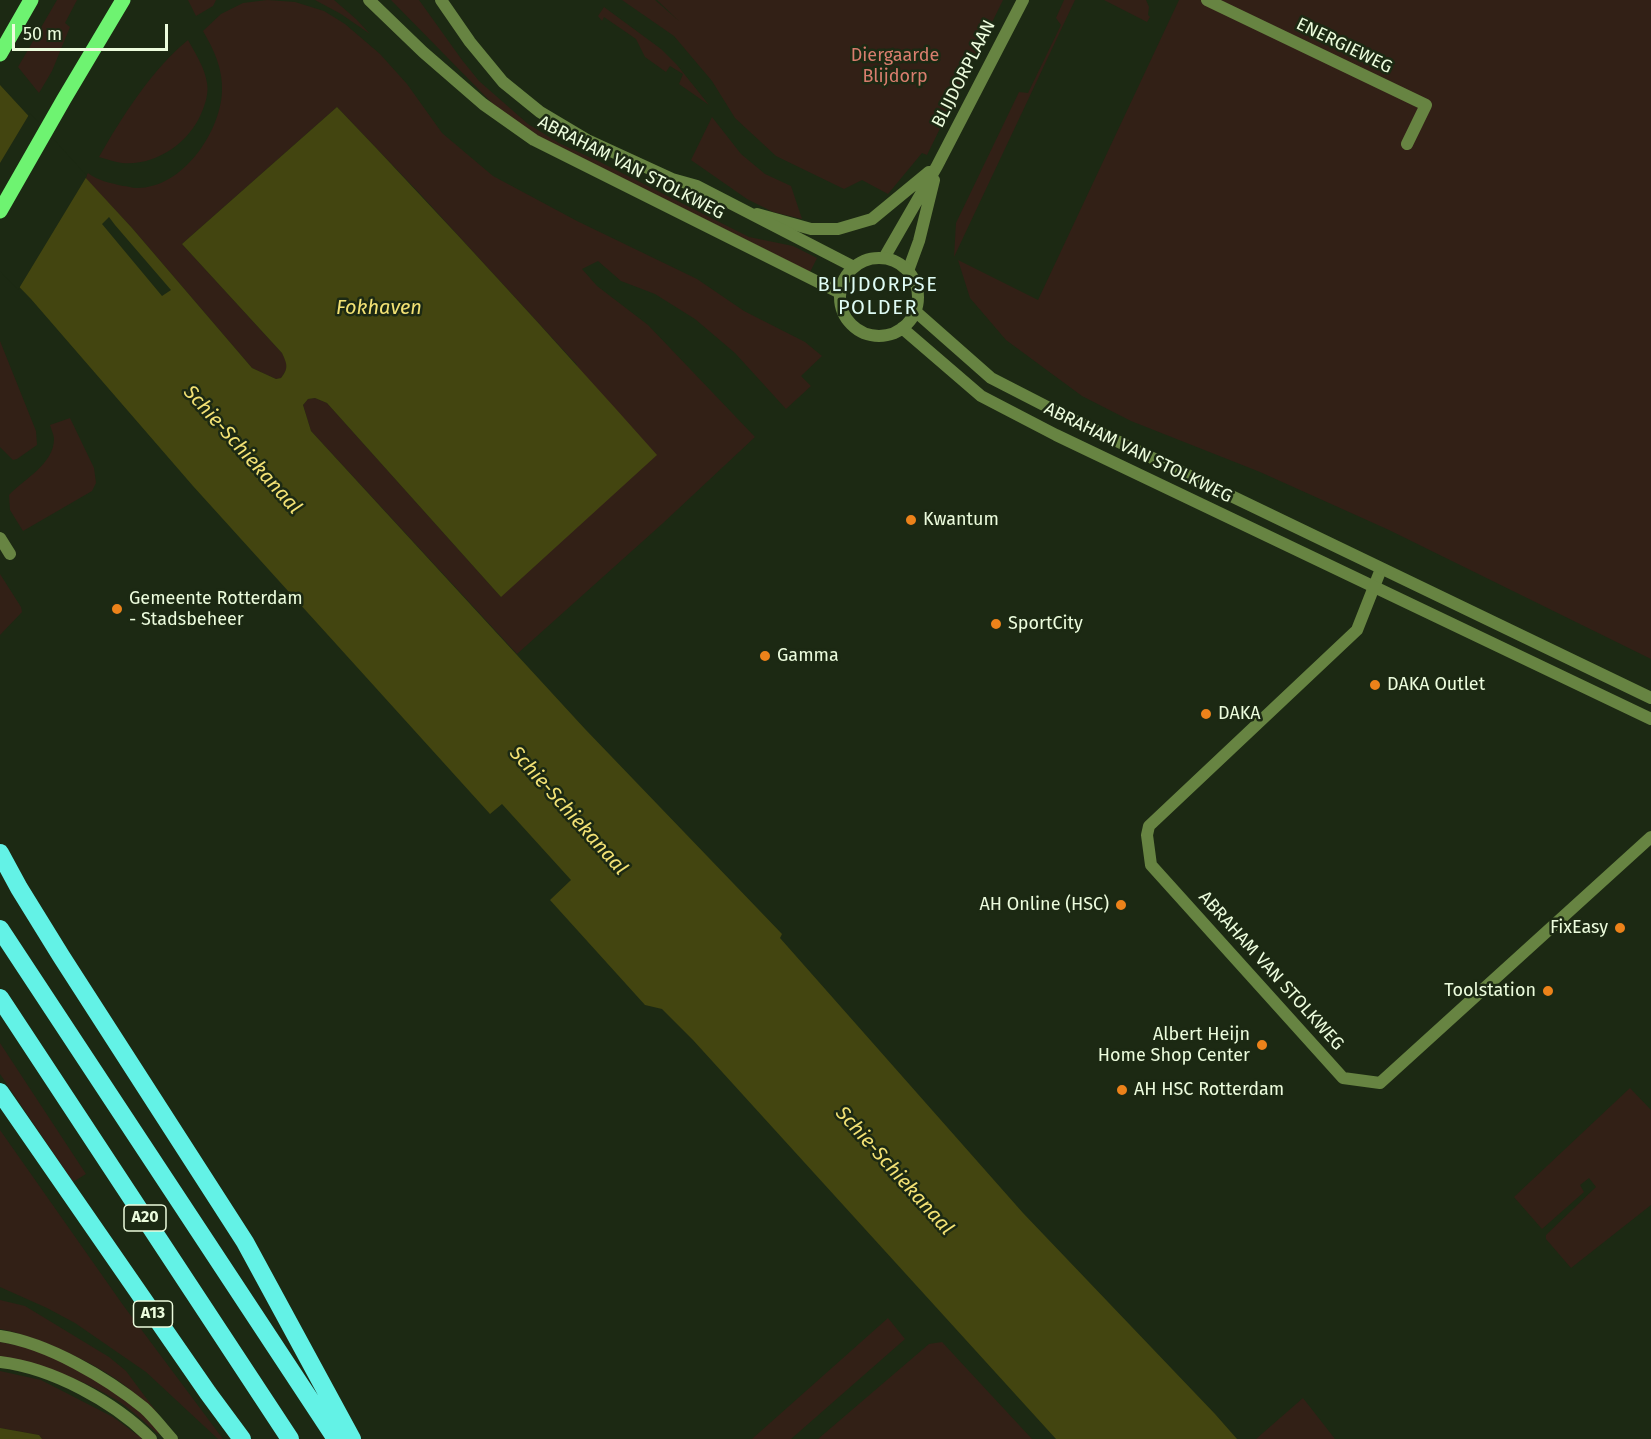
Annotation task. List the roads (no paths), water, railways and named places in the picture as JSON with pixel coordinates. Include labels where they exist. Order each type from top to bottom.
[{"type":"highway","points":[[0,853],[61,956],[245,1242],[352,1439]]},
{"type":"highway","name":"A20","points":[[0,929],[336,1439]]},
{"type":"highway","name":"A20","points":[[0,998],[290,1439]]},
{"type":"highway","name":"A13","points":[[0,1092],[242,1439]]},
{"type":"main road","points":[[0,54],[32,0]]},
{"type":"main road","points":[[0,211],[123,0]]},
{"type":"street","name":"ABRAHAM VAN STOLKWEG","points":[[369,0],[483,104],[534,140],[840,293]]},
{"type":"street","name":"ABRAHAM VAN STOLKWEG","points":[[441,0],[470,42],[503,82],[540,112],[587,140],[672,179],[697,186],[854,267]]},
{"type":"street","name":"BLIJDORPLAAN","points":[[885,258],[937,165],[1023,0]]},
{"type":"street","name":"ENERGIEWEG","points":[[1207,0],[1426,105],[1407,144]]},
{"type":"street","name":"BLIJDORPLAAN","points":[[745,211],[811,229],[838,229],[872,219],[937,165]]},
{"type":"street","name":"BLIJDORPLAAN","points":[[908,271],[918,242],[937,165]]},
{"type":"street","points":[[885,258],[894,261],[908,271],[914,280],[918,301],[908,324],[883,336],[859,330],[850,323],[844,314],[840,293],[843,283],[854,267],[868,259],[885,258]]},
{"type":"street","name":"ABRAHAM VAN STOLKWEG","points":[[915,311],[992,378],[1065,416],[1651,698]]},
{"type":"street","name":"ABRAHAM VAN STOLKWEG","points":[[902,328],[981,396],[1056,435],[1651,719]]},
{"type":"street","points":[[0,538],[10,554]]},
{"type":"street","name":"ABRAHAM VAN STOLKWEG","points":[[1381,569],[1357,630],[1149,826],[1147,835],[1151,865],[1343,1078],[1380,1083],[1651,837]]},
{"type":"street","points":[[0,1336],[41,1347],[89,1370],[145,1409],[172,1439]]},
{"type":"street","points":[[0,1362],[36,1371],[83,1389],[138,1426],[151,1439]]},
{"type":"water","points":[[0,85],[132,228],[252,368],[276,379],[281,378],[286,369],[282,353],[182,244],[337,107],[538,323],[657,455],[501,597],[327,403],[315,398],[308,399],[303,405],[311,431],[585,729],[782,934],[780,938],[1023,1213],[1237,1439],[1056,1439],[693,1040],[662,1009],[645,1005],[550,900],[571,880],[502,804],[490,814],[193,486],[31,299],[0,267]]},
{"type":"water","points":[[0,1428],[39,1435],[42,1439],[0,1439]]},
{"type":"place","name":"Kwantum","points":[[911,520]]},
{"type":"place","name":"Gemeente Rotterdam - Stadsbeheer","points":[[117,609]]},
{"type":"place","name":"SportCity","points":[[996,624]]},
{"type":"place","name":"Gamma","points":[[765,656]]},
{"type":"place","name":"DAKA Outlet","points":[[1375,685]]},
{"type":"place","name":"DAKA","points":[[1206,714]]},
{"type":"place","name":"AH Online (HSC)","points":[[1121,905]]},
{"type":"place","name":"FixEasy","points":[[1620,928]]},
{"type":"place","name":"Toolstation","points":[[1548,991]]},
{"type":"place","name":"Albert Heijn Home Shop Center","points":[[1262,1045]]},
{"type":"place","name":"AH HSC Rotterdam","points":[[1122,1090]]},
{"type":"district","name":"BLIJDORPSE POLDER","points":[[878,296]]},
{"type":"park label","name":"Diergaarde Blijdorp","points":[[895,66]]},
{"type":"water label","name":"Fokhaven","points":[[379,308]]},
{"type":"water label","name":"Schie-Schiekanaal","points":[[242,450]]},
{"type":"water label","name":"Schie-Schiekanaal","points":[[568,811]]},
{"type":"water label","name":"Schie-Schiekanaal","points":[[894,1171]]}]
